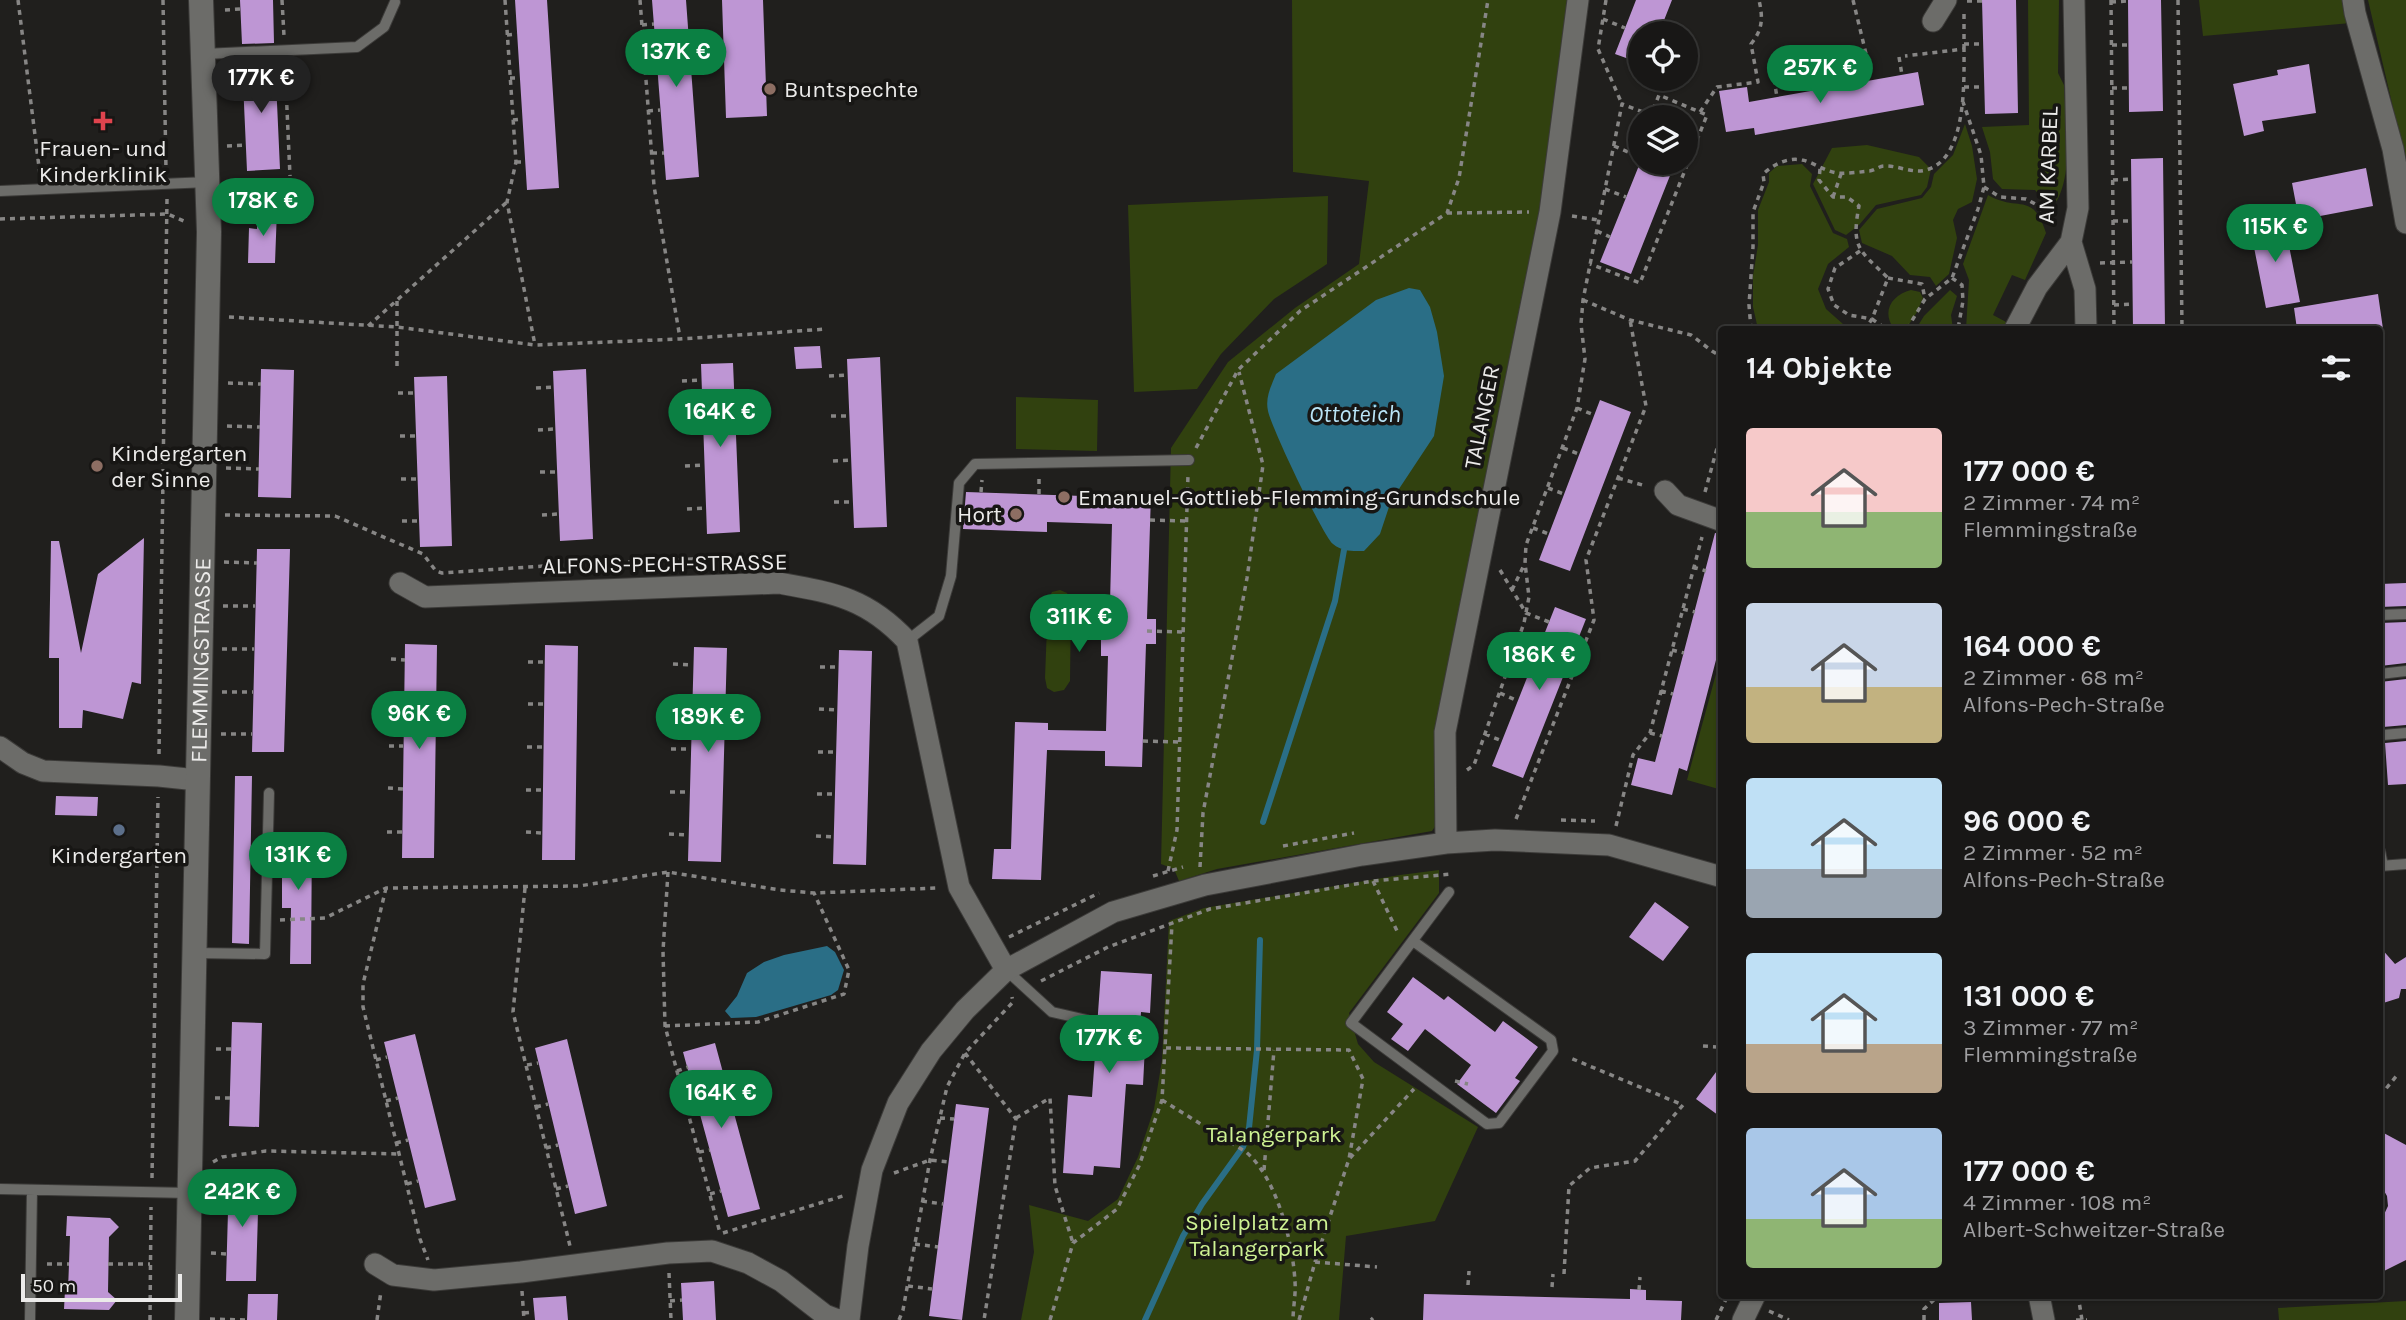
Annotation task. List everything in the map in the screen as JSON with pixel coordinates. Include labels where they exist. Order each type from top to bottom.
[{"type":"street","name":"FLEMMINGSTRASSE","points":[[187,1319],[209,232],[201,0]]},
{"type":"street","name":"TALANGER","points":[[1446,844],[1445,732],[1550,212],[1578,0]]},
{"type":"street","points":[[1933,21],[1958,0]]},
{"type":"street","name":"AM KARBEL","points":[[2074,0],[2078,208],[2074,253],[2085,289],[2086,326]]},
{"type":"street","points":[[2353,0],[2393,149],[2406,223]]},
{"type":"street","points":[[2017,326],[2037,287],[2074,253]]},
{"type":"street","points":[[1665,491],[1678,505],[1714,519]]},
{"type":"street","name":"ALFONS-PECH-STRASSE","points":[[400,583],[425,597],[779,583],[833,593],[854,600],[890,623],[907,641]]},
{"type":"street","points":[[907,641],[959,887],[1006,970]]},
{"type":"street","points":[[0,747],[23,763],[43,771],[197,780]]},
{"type":"street","points":[[849,1320],[858,1247],[872,1170],[898,1103],[931,1051],[965,1010],[1006,970],[1113,912],[1205,885],[1362,855],[1495,840],[1612,845],[1718,876]]},
{"type":"street","points":[[384,1269],[434,1280],[667,1253],[716,1242],[782,1281],[825,1315],[838,1320]]},
{"type":"street","points":[[1743,1320],[1753,1299]]},
{"type":"street","points":[[2040,1299],[2045,1320]]},
{"type":"lane","points":[[204,54],[356,47],[384,27],[395,2]]},
{"type":"lane","points":[[0,191],[208,182]]},
{"type":"lane","points":[[907,641],[939,616],[951,576],[959,483],[975,464],[1189,460]]},
{"type":"lane","points":[[2383,615],[2406,614]]},
{"type":"lane","points":[[2383,674],[2406,671]]},
{"type":"lane","points":[[2383,735],[2406,733]]},
{"type":"lane","points":[[193,953],[265,954],[270,793]]},
{"type":"lane","points":[[2383,866],[2406,863]]},
{"type":"lane","points":[[1409,945],[1551,1040],[1553,1051],[1499,1123],[1487,1124],[1350,1023],[1449,892]]},
{"type":"lane","points":[[1006,970],[1052,1012],[1087,1020]]},
{"type":"lane","points":[[0,1189],[151,1192],[189,1184]]},
{"type":"lane","points":[[30,1320],[32,1190]]},
{"type":"path","points":[[18,0],[41,188]]},
{"type":"path","points":[[150,1320],[168,214],[163,0]]},
{"type":"path","points":[[282,0],[290,176]]},
{"type":"path","points":[[505,0],[516,162],[506,202],[535,345]]},
{"type":"path","points":[[640,0],[654,186],[680,339]]},
{"type":"path","points":[[1447,213],[1459,178],[1488,0]]},
{"type":"path","points":[[1445,785],[1474,765],[1500,693],[1529,597],[1526,545],[1577,408],[1585,359],[1581,324],[1583,300],[1622,104],[1598,48],[1606,0]]},
{"type":"path","points":[[1590,264],[1640,284],[1707,115],[1700,112],[1717,87],[1758,82],[1751,44],[1758,36],[1763,23],[1759,0]]},
{"type":"path","points":[[1853,0],[1868,62]]},
{"type":"path","points":[[1751,326],[1749,305],[1753,212],[1764,182],[1763,174],[1776,163],[1803,160],[1820,169],[1841,174],[1871,171],[1882,165],[1923,171],[1936,167],[1952,148],[1963,102],[1964,47],[1958,0],[1983,1]]},
{"type":"path","points":[[2178,0],[2182,326]]},
{"type":"path","points":[[2114,326],[2111,1],[2128,1]]},
{"type":"path","points":[[1603,19],[1625,28]]},
{"type":"path","points":[[642,25],[654,24]]},
{"type":"path","points":[[508,35],[517,34]]},
{"type":"path","points":[[1905,56],[1983,44]]},
{"type":"path","points":[[2112,45],[2129,45]]},
{"type":"path","points":[[1899,57],[1902,75]]},
{"type":"path","points":[[1857,64],[1861,83]]},
{"type":"path","points":[[645,68],[657,67]]},
{"type":"path","points":[[1815,72],[1818,90]]},
{"type":"path","points":[[510,78],[520,78]]},
{"type":"path","points":[[1774,79],[1777,97]]},
{"type":"path","points":[[1964,87],[1984,87]]},
{"type":"path","points":[[2112,88],[2129,88]]},
{"type":"path","points":[[276,96],[287,95]]},
{"type":"path","points":[[1655,105],[1659,95],[1683,105]]},
{"type":"path","points":[[1910,326],[1925,299],[1952,278],[1984,187],[1981,155],[1963,102]]},
{"type":"path","points":[[1622,104],[1628,106]]},
{"type":"path","points":[[648,111],[660,110]]},
{"type":"path","points":[[513,120],[522,119]]},
{"type":"path","points":[[1614,146],[1628,152]]},
{"type":"path","points":[[652,153],[664,153]]},
{"type":"path","points":[[516,162],[525,162]]},
{"type":"path","points":[[1820,169],[1818,180],[1833,197],[1847,197],[1859,206],[1854,230],[1860,251],[1888,278],[1922,284],[1925,299]]},
{"type":"path","points":[[1833,197],[1841,174]]},
{"type":"path","points":[[2113,180],[2131,179]]},
{"type":"path","points":[[1984,187],[2000,197],[2026,200],[2037,205],[2074,253],[2113,262],[2132,262]]},
{"type":"path","points":[[1605,189],[1626,197]]},
{"type":"path","points":[[368,326],[506,202]]},
{"type":"path","points":[[1168,871],[1177,830],[1189,460],[1238,370],[1300,311],[1447,213],[1550,212],[1599,220]]},
{"type":"path","points":[[0,219],[168,214],[209,232]]},
{"type":"path","points":[[2113,221],[2131,221]]},
{"type":"path","points":[[1597,231],[1610,236]]},
{"type":"path","points":[[1860,251],[1835,268],[1828,289],[1835,305],[1849,315],[1872,318],[1882,326]]},
{"type":"path","points":[[1867,326],[1888,278]]},
{"type":"path","points":[[1952,278],[1962,285],[1963,301],[1959,326]]},
{"type":"path","points":[[397,300],[397,366]]},
{"type":"path","points":[[1583,300],[1630,320],[1691,335],[1718,354]]},
{"type":"path","points":[[2114,305],[2133,304]]},
{"type":"path","points":[[208,316],[397,327],[535,345],[827,329]]},
{"type":"path","points":[[1516,819],[1594,620],[1586,561],[1646,406],[1630,320]]},
{"type":"path","points":[[1205,885],[1199,864],[1203,813],[1247,578],[1262,465],[1238,370]]},
{"type":"path","points":[[829,376],[847,375]]},
{"type":"path","points":[[682,381],[701,380]]},
{"type":"path","points":[[206,383],[261,384]]},
{"type":"path","points":[[536,388],[554,387]]},
{"type":"path","points":[[398,393],[414,393]]},
{"type":"path","points":[[1577,408],[1594,415]]},
{"type":"path","points":[[831,416],[849,416]]},
{"type":"path","points":[[684,424],[703,423]]},
{"type":"path","points":[[204,425],[260,427]]},
{"type":"path","points":[[538,430],[555,429]]},
{"type":"path","points":[[400,436],[416,436]]},
{"type":"path","points":[[1612,845],[1633,755],[1650,733],[1693,567],[1714,519],[1704,495],[1718,444]]},
{"type":"path","points":[[1563,448],[1579,454]]},
{"type":"path","points":[[833,461],[851,460]]},
{"type":"path","points":[[685,466],[704,465]]},
{"type":"path","points":[[203,467],[259,469]]},
{"type":"path","points":[[540,472],[557,472]]},
{"type":"path","points":[[1618,478],[1665,491]]},
{"type":"path","points":[[401,479],[417,479]]},
{"type":"path","points":[[1548,488],[1564,494]]},
{"type":"path","points":[[834,502],[852,502]]},
{"type":"path","points":[[687,509],[706,508]]},
{"type":"path","points":[[202,514],[335,516],[423,554],[436,571],[442,573],[760,556],[785,561]]},
{"type":"path","points":[[542,515],[559,514]]},
{"type":"path","points":[[1150,520],[1186,521]]},
{"type":"path","points":[[402,521],[419,521]]},
{"type":"path","points":[[1532,528],[1549,534]]},
{"type":"path","points":[[201,562],[257,563]]},
{"type":"path","points":[[1513,590],[1525,563]]},
{"type":"path","points":[[1693,567],[1706,570]]},
{"type":"path","points":[[1504,578],[1526,613],[1549,622]]},
{"type":"path","points":[[200,605],[256,606]]},
{"type":"path","points":[[1683,609],[1695,612]]},
{"type":"path","points":[[1147,631],[1182,632]]},
{"type":"path","points":[[199,648],[254,649]]},
{"type":"path","points":[[1672,650],[1684,653]]},
{"type":"path","points":[[1514,653],[1533,661]]},
{"type":"path","points":[[391,659],[405,660]]},
{"type":"path","points":[[528,662],[545,662]]},
{"type":"path","points":[[673,664],[693,665]]},
{"type":"path","points":[[820,667],[838,667]]},
{"type":"path","points":[[199,691],[253,692]]},
{"type":"path","points":[[1661,691],[1673,694]]},
{"type":"path","points":[[1500,693],[1518,701]]},
{"type":"path","points":[[390,702],[404,702]]},
{"type":"path","points":[[528,704],[544,704]]},
{"type":"path","points":[[672,706],[692,707]]},
{"type":"path","points":[[819,709],[837,710]]},
{"type":"path","points":[[198,733],[252,734]]},
{"type":"path","points":[[1650,733],[1662,736]]},
{"type":"path","points":[[1485,734],[1502,741]]},
{"type":"path","points":[[1143,741],[1179,742]]},
{"type":"path","points":[[389,746],[403,746]]},
{"type":"path","points":[[527,747],[543,747]]},
{"type":"path","points":[[671,749],[691,749]]},
{"type":"path","points":[[818,752],[836,752]]},
{"type":"path","points":[[388,789],[403,789]]},
{"type":"path","points":[[526,790],[543,790]]},
{"type":"path","points":[[670,792],[690,792]]},
{"type":"path","points":[[817,794],[835,794]]},
{"type":"path","points":[[387,831],[402,832]]},
{"type":"path","points":[[526,832],[542,833]]},
{"type":"path","points":[[669,834],[689,835]]},
{"type":"path","points":[[816,836],[834,837]]},
{"type":"path","points":[[266,920],[325,918],[386,888],[579,886],[668,872],[780,890],[814,892],[959,887]]},
{"type":"path","points":[[668,872],[663,951],[665,1026],[710,1194],[716,1242],[855,1192],[870,1183],[930,1160],[948,1162]]},
{"type":"path","points":[[899,1320],[904,1310],[922,1201],[947,1087],[965,1053],[1027,988],[1108,947],[1210,909],[1373,881],[1452,874]]},
{"type":"path","points":[[1373,881],[1409,945]]},
{"type":"path","points":[[386,888],[363,984],[363,1007],[420,1239],[434,1280]]},
{"type":"path","points":[[525,888],[513,1012],[574,1264]]},
{"type":"path","points":[[665,1026],[758,1022],[844,994],[849,970],[814,892]]},
{"type":"path","points":[[1073,1243],[1117,1209],[1139,1166],[1162,1100],[1172,924]]},
{"type":"path","points":[[1006,970],[1013,1002]]},
{"type":"path","points":[[1703,1046],[1717,1047]]},
{"type":"path","points":[[1166,1048],[1349,1050],[1363,1079],[1349,1159],[1314,1262],[1299,1320]]},
{"type":"path","points":[[1263,1172],[1274,1050]]},
{"type":"path","points":[[1553,1051],[1683,1105],[1635,1161],[1590,1168],[1569,1186],[1564,1274]]},
{"type":"path","points":[[965,1053],[1016,1119],[984,1320]]},
{"type":"path","points":[[376,1060],[387,1057]]},
{"type":"path","points":[[526,1066],[538,1063]]},
{"type":"path","points":[[677,1070],[688,1067]]},
{"type":"path","points":[[2383,1092],[2398,1074]]},
{"type":"path","points":[[1349,1159],[1424,1078],[1468,1084]]},
{"type":"path","points":[[386,1101],[398,1098]]},
{"type":"path","points":[[1016,1119],[1050,1098],[1055,1186],[1073,1243],[1050,1320]]},
{"type":"path","points":[[1162,1100],[1246,1152],[1263,1172],[1286,1225],[1295,1282],[1293,1320]]},
{"type":"path","points":[[536,1107],[548,1104]]},
{"type":"path","points":[[688,1111],[699,1108]]},
{"type":"path","points":[[940,1118],[954,1119]]},
{"type":"path","points":[[396,1143],[408,1140]]},
{"type":"path","points":[[546,1148],[558,1145]]},
{"type":"path","points":[[189,1184],[222,1157],[266,1150],[399,1154]]},
{"type":"path","points":[[699,1153],[710,1150]]},
{"type":"path","points":[[407,1184],[418,1181]]},
{"type":"path","points":[[556,1189],[568,1186]]},
{"type":"path","points":[[710,1194],[721,1191]]},
{"type":"path","points":[[922,1201],[943,1204]]},
{"type":"path","points":[[915,1244],[937,1247]]},
{"type":"path","points":[[667,1253],[671,1320]]},
{"type":"path","points":[[1314,1262],[1377,1267]]},
{"type":"path","points":[[31,1263],[69,1264]]},
{"type":"path","points":[[108,1264],[150,1264]]},
{"type":"path","points":[[377,1320],[384,1269]]},
{"type":"path","points":[[1468,1285],[1469,1271]]},
{"type":"path","points":[[521,1272],[524,1320]]},
{"type":"path","points":[[1552,1274],[1552,1287]]},
{"type":"path","points":[[1639,1290],[1640,1277]]},
{"type":"path","points":[[908,1286],[932,1289]]},
{"type":"path","points":[[1716,1320],[1726,1299]]},
{"type":"path","points":[[1924,1320],[1924,1309],[1935,1299]]},
{"type":"path","points":[[2076,1320],[2084,1320],[2079,1299]]},
{"type":"path","points":[[670,1301],[682,1300]]},
{"type":"path","points":[[524,1313],[534,1312]]},
{"type":"path","points":[[187,1319],[247,1320]]},
{"type":"green space","points":[[1292,0],[1574,0],[1440,819],[1432,831],[1217,869],[1179,881],[1174,869],[1161,864],[1171,448],[1228,362],[1295,308],[1359,264],[1369,181],[1293,172]]},
{"type":"green space","points":[[2028,0],[2059,0],[2058,73],[2064,85],[2067,150],[2064,182],[2051,209],[2035,190],[2002,189],[1993,179],[1990,152],[1982,127],[2029,125]]},
{"type":"green space","points":[[2199,0],[2347,0],[2351,23],[2203,36]]},
{"type":"green space","points":[[2368,0],[2406,0],[2406,182],[2398,129]]},
{"type":"green space","points":[[1965,124],[1972,146],[1977,179],[1972,202],[1958,209],[1953,220],[1957,238],[1949,274],[1936,286],[1930,277],[1910,275],[1892,256],[1862,243],[1859,230],[1877,209],[1922,198],[1931,187],[1934,174],[1953,155]]},
{"type":"green space","points":[[1867,145],[1919,157],[1931,169],[1927,187],[1921,195],[1876,205],[1859,225],[1846,235],[1835,230],[1813,184],[1832,148]]},
{"type":"green space","points":[[1802,164],[1812,174],[1810,186],[1833,233],[1847,239],[1849,247],[1828,264],[1818,289],[1826,309],[1843,324],[1849,326],[1757,326],[1753,307],[1753,276],[1758,245],[1758,210],[1769,182],[1769,173],[1777,166]]},
{"type":"green space","points":[[1988,195],[2030,207],[2041,220],[2046,233],[2025,280],[2012,275],[1993,315],[2008,323],[2006,326],[1966,326],[1969,280],[1963,264]]},
{"type":"green space","points":[[1328,196],[1327,264],[1274,299],[1221,354],[1197,389],[1134,392],[1128,205]]},
{"type":"green space","points":[[1950,290],[1957,296],[1951,315],[1953,326],[1918,326]]},
{"type":"green space","points":[[1904,292],[1920,292],[1923,298],[1908,326],[1892,326],[1888,316],[1890,305]]},
{"type":"green space","points":[[1016,397],[1098,400],[1097,451],[1016,449]]},
{"type":"green space","points":[[1060,590],[1067,593],[1071,602],[1070,681],[1064,690],[1054,692],[1047,688],[1045,678],[1048,600],[1052,592]]},
{"type":"green space","points":[[1718,667],[1718,789],[1687,780]]},
{"type":"green space","name":"Talangerpark","points":[[1439,870],[1439,893],[1349,1013],[1358,1044],[1374,1062],[1478,1127],[1435,1221],[1346,1236],[1339,1320],[1021,1320],[1034,1252],[1029,1205],[1088,1221],[1118,1199],[1138,1157],[1154,1109],[1162,1060],[1169,921],[1204,908]]},
{"type":"green space","points":[[2406,1301],[2406,1320],[2279,1320],[2278,1308]]},
{"type":"water","name":"Ottoteich","points":[[1409,288],[1420,290],[1430,307],[1437,332],[1444,376],[1434,436],[1391,501],[1380,534],[1364,551],[1344,550],[1327,537],[1298,480],[1271,421],[1267,406],[1269,392],[1276,374],[1376,300]]},
{"type":"water","points":[[827,946],[835,952],[844,970],[838,990],[831,995],[756,1017],[731,1018],[725,1011],[737,996],[747,973],[764,962]]},
{"type":"building","points":[[240,0],[273,0],[274,43],[242,44]]},
{"type":"building","points":[[515,0],[547,0],[559,188],[527,190]]},
{"type":"building","points":[[652,0],[686,0],[699,177],[666,180]]},
{"type":"building","points":[[722,0],[763,0],[767,116],[726,118]]},
{"type":"building","points":[[1636,0],[1672,0],[1664,21],[1628,21],[1628,59],[1615,54]]},
{"type":"building","points":[[1982,0],[2016,0],[2018,113],[1985,114]]},
{"type":"building","points":[[2128,0],[2161,0],[2163,111],[2129,112]]},
{"type":"building","points":[[275,59],[280,169],[247,171],[242,60]]},
{"type":"building","points":[[2309,64],[2316,113],[2262,121],[2264,131],[2244,136],[2233,84],[2278,75],[2277,70]]},
{"type":"building","points":[[1918,72],[1924,105],[1755,135],[1754,128],[1726,132],[1719,91],[1747,87],[1749,102]]},
{"type":"building","points":[[2163,158],[2165,326],[2133,326],[2131,159]]},
{"type":"building","points":[[2366,168],[2373,206],[2299,220],[2292,183]]},
{"type":"building","points":[[1635,175],[1670,175],[1631,274],[1600,262]]},
{"type":"building","points":[[257,209],[277,210],[275,263],[248,263],[249,228],[257,229]]},
{"type":"building","points":[[2284,220],[2300,302],[2266,308],[2250,227]]},
{"type":"building","points":[[2378,294],[2383,326],[2297,326],[2294,308]]},
{"type":"building","points":[[820,346],[822,368],[796,369],[794,347]]},
{"type":"building","points":[[880,357],[887,527],[854,528],[847,359]]},
{"type":"building","points":[[733,363],[740,532],[707,534],[701,364]]},
{"type":"building","points":[[261,369],[294,370],[291,498],[258,497]]},
{"type":"building","points":[[586,369],[593,539],[560,541],[553,371]]},
{"type":"building","points":[[447,376],[452,546],[420,547],[414,377]]},
{"type":"building","points":[[1600,400],[1631,412],[1570,571],[1539,560]]},
{"type":"building","points":[[966,492],[1113,497],[1113,493],[1151,494],[1147,619],[1156,619],[1156,644],[1146,644],[1142,767],[1105,766],[1105,751],[1047,750],[1041,880],[992,879],[994,849],[1011,849],[1015,722],[1048,723],[1048,730],[1106,731],[1108,656],[1101,656],[1101,630],[1102,603],[1110,603],[1112,524],[1047,522],[1047,532],[963,529]]},
{"type":"building","points":[[1715,533],[1718,533],[1718,652],[1687,771],[1679,768],[1672,795],[1631,785],[1638,758],[1655,762]]},
{"type":"building","points":[[144,538],[141,684],[132,682],[123,719],[83,710],[82,728],[59,728],[59,658],[49,658],[51,541],[59,541],[81,653],[98,574]]},
{"type":"building","points":[[257,549],[290,549],[284,752],[252,752]]},
{"type":"building","points":[[2406,583],[2406,606],[2383,607],[2383,584]]},
{"type":"building","points":[[1555,607],[1586,619],[1523,778],[1492,766]]},
{"type":"building","points":[[2406,622],[2406,663],[2383,666],[2383,623]]},
{"type":"building","points":[[405,644],[437,645],[434,858],[402,858]]},
{"type":"building","points":[[545,645],[578,646],[575,860],[542,860]]},
{"type":"building","points":[[694,647],[727,648],[721,862],[688,861]]},
{"type":"building","points":[[839,650],[872,651],[866,865],[833,864]]},
{"type":"building","points":[[2406,679],[2406,725],[2383,727],[2383,682]]},
{"type":"building","points":[[2406,741],[2406,784],[2388,785],[2385,743]]},
{"type":"building","points":[[235,776],[252,776],[249,944],[232,943]]},
{"type":"building","points":[[56,796],[98,797],[97,816],[55,815]]},
{"type":"building","points":[[282,832],[312,832],[311,964],[290,964],[291,908],[282,908]]},
{"type":"building","points":[[1655,902],[1689,927],[1663,961],[1629,937]]},
{"type":"building","points":[[2383,950],[2395,964],[2406,957],[2406,989],[2401,989],[2399,998],[2383,1003]]},
{"type":"building","points":[[1101,971],[1152,974],[1150,1013],[1141,1012],[1139,1046],[1145,1046],[1143,1085],[1126,1084],[1120,1168],[1094,1166],[1093,1175],[1063,1173],[1068,1095],[1092,1097]]},
{"type":"building","points":[[1413,977],[1444,1000],[1448,996],[1495,1032],[1503,1021],[1538,1047],[1515,1078],[1520,1081],[1496,1113],[1457,1084],[1471,1065],[1425,1029],[1408,1051],[1391,1039],[1403,1024],[1387,1012]]},
{"type":"building","points":[[232,1022],[262,1023],[259,1127],[229,1126]]},
{"type":"building","points":[[415,1034],[456,1200],[425,1208],[384,1042]]},
{"type":"building","points":[[567,1039],[607,1206],[575,1214],[535,1048]]},
{"type":"building","points":[[715,1043],[760,1209],[728,1217],[683,1052]]},
{"type":"building","points":[[1718,1069],[1718,1115],[1696,1099]]},
{"type":"building","points":[[956,1104],[989,1108],[962,1320],[929,1316]]},
{"type":"building","points":[[2383,1133],[2406,1145],[2406,1260],[2383,1272],[2383,1217],[2388,1206],[2383,1189]]},
{"type":"building","points":[[229,1177],[259,1178],[256,1281],[226,1281]]},
{"type":"building","points":[[67,1216],[110,1218],[119,1227],[109,1237],[108,1292],[117,1300],[109,1310],[64,1309],[65,1290],[68,1290],[70,1236],[66,1236]]},
{"type":"building","points":[[714,1281],[716,1320],[683,1320],[681,1283]]},
{"type":"building","points":[[1630,1289],[1646,1290],[1646,1300],[1682,1301],[1681,1320],[1423,1320],[1424,1294],[1630,1299]]},
{"type":"building","points":[[248,1294],[278,1294],[277,1320],[247,1320]]},
{"type":"building","points":[[566,1296],[568,1320],[535,1320],[533,1298]]},
{"type":"building","points":[[1971,1302],[1972,1320],[1939,1320],[1939,1303]]},
{"type":"waterway","points":[[1263,822],[1335,601],[1344,550]]},
{"type":"waterway","points":[[1145,1320],[1183,1236],[1202,1204],[1243,1147],[1249,1128],[1257,1050],[1260,940]]},
{"type":"place","name":"Buntspechte","points":[[770,89]]},
{"type":"place","name":"Frauen- und Kinderklinik","points":[[103,121]]},
{"type":"place","name":"Kindergarten der Sinne","points":[[97,466]]},
{"type":"place","name":"Emanuel-Gottlieb-Flemming-Grundschule","points":[[1064,497]]},
{"type":"place","name":"Hort","points":[[1016,514]]},
{"type":"place","name":"Kindergarten","points":[[119,830]]},
{"type":"park label","name":"Spielplatz am Talangerpark","points":[[1257,1235]]}]
